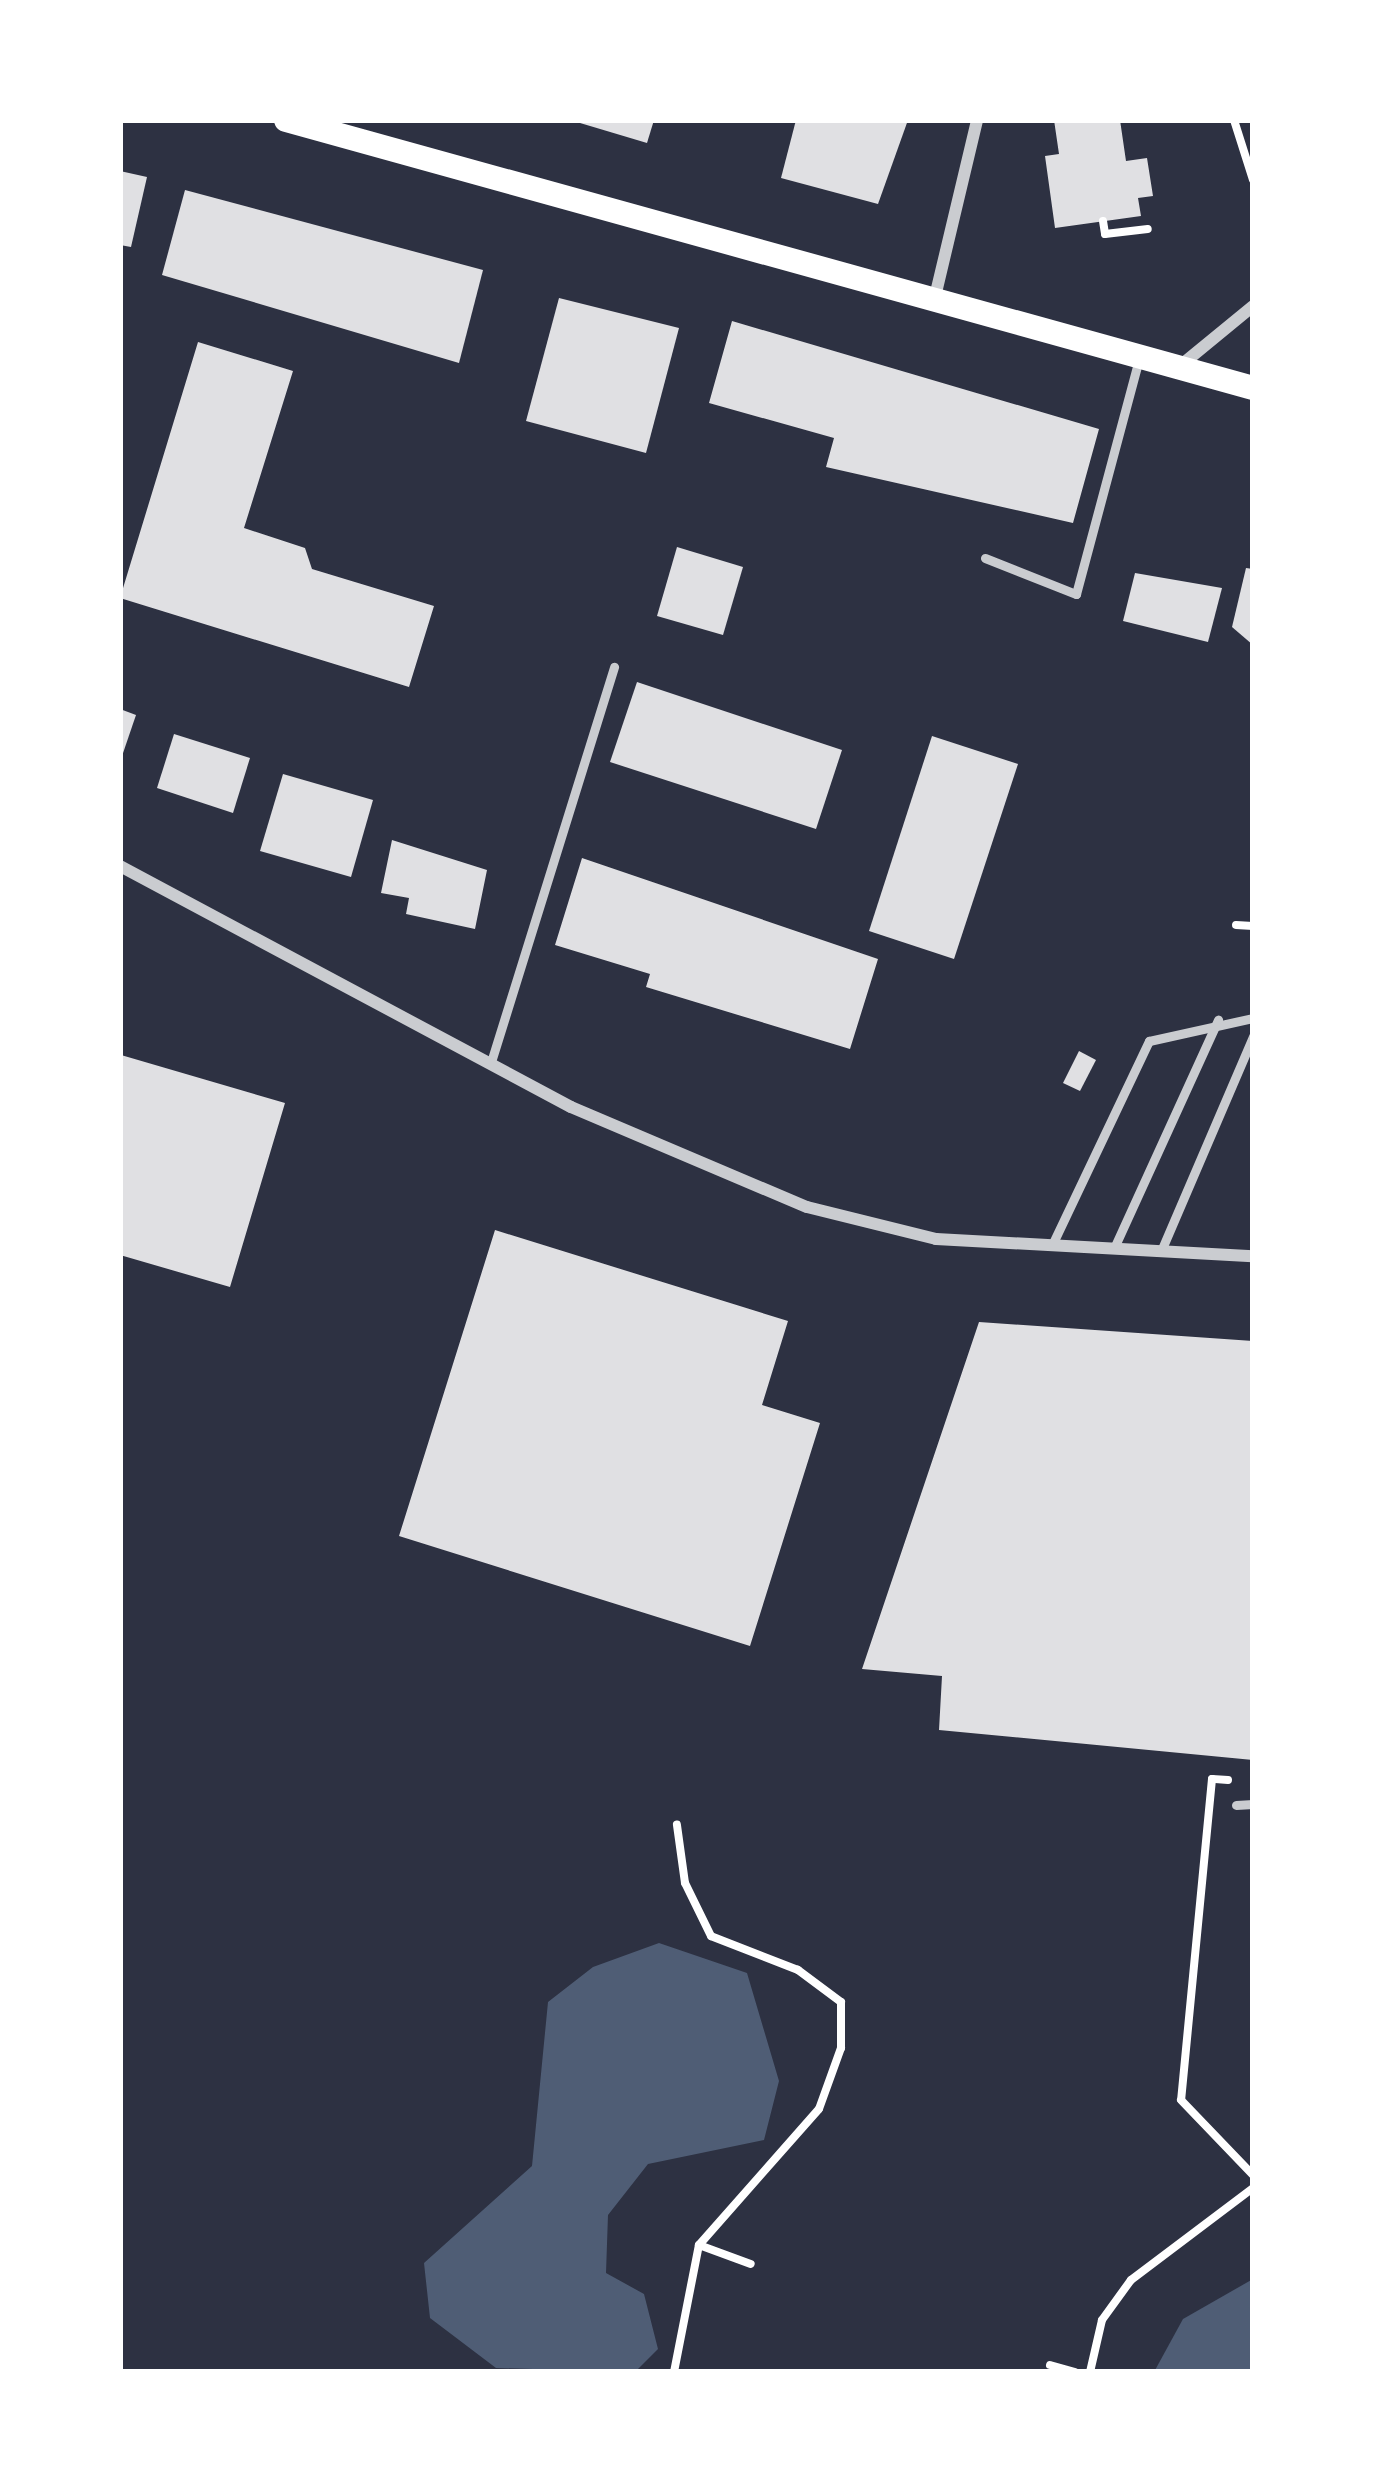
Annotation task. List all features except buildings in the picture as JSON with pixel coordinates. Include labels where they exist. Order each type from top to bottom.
[{"type":"main road","points":[[286,120],[1253,388]]},
{"type":"street","points":[[934,302],[977,120]]},
{"type":"street","points":[[1179,367],[1253,306]]},
{"type":"street","points":[[120,866],[491,1062],[807,1207],[936,1239],[1253,1256]]},
{"type":"lane","points":[[985,558],[1076,594],[1140,356]]},
{"type":"lane","points":[[491,1062],[614,667]]},
{"type":"lane","points":[[1052,1245],[1149,1041],[1218,1020],[1253,1018]]},
{"type":"lane","points":[[1114,1248],[1218,1020]]},
{"type":"lane","points":[[1161,1251],[1253,1036]]},
{"type":"lane","points":[[1236,1805],[1253,1804]]},
{"type":"path","points":[[1234,120],[1238,148],[1253,180]]},
{"type":"path","points":[[1238,148],[1253,153]]},
{"type":"path","points":[[1103,220],[1105,234],[1148,229]]},
{"type":"path","points":[[1236,925],[1253,926]]},
{"type":"path","points":[[1253,1782],[1212,1779],[1181,2100],[1253,2175]]},
{"type":"path","points":[[674,2372],[699,2245],[819,2109],[841,2048],[841,2002],[798,1970],[711,1936],[685,1883],[677,1825]]},
{"type":"path","points":[[1090,2372],[1102,2320],[1131,2280],[1253,2188]]},
{"type":"path","points":[[699,2245],[751,2264]]},
{"type":"path","points":[[1050,2365],[1076,2372]]},
{"type":"water","points":[[659,1943],[747,1973],[779,2081],[764,2140],[648,2164],[608,2215],[606,2273],[644,2294],[658,2349],[635,2372],[496,2368],[430,2318],[424,2263],[532,2166],[548,2002],[593,1967]]},
{"type":"water","points":[[1253,2279],[1253,2372],[1154,2372],[1183,2319]]}]
